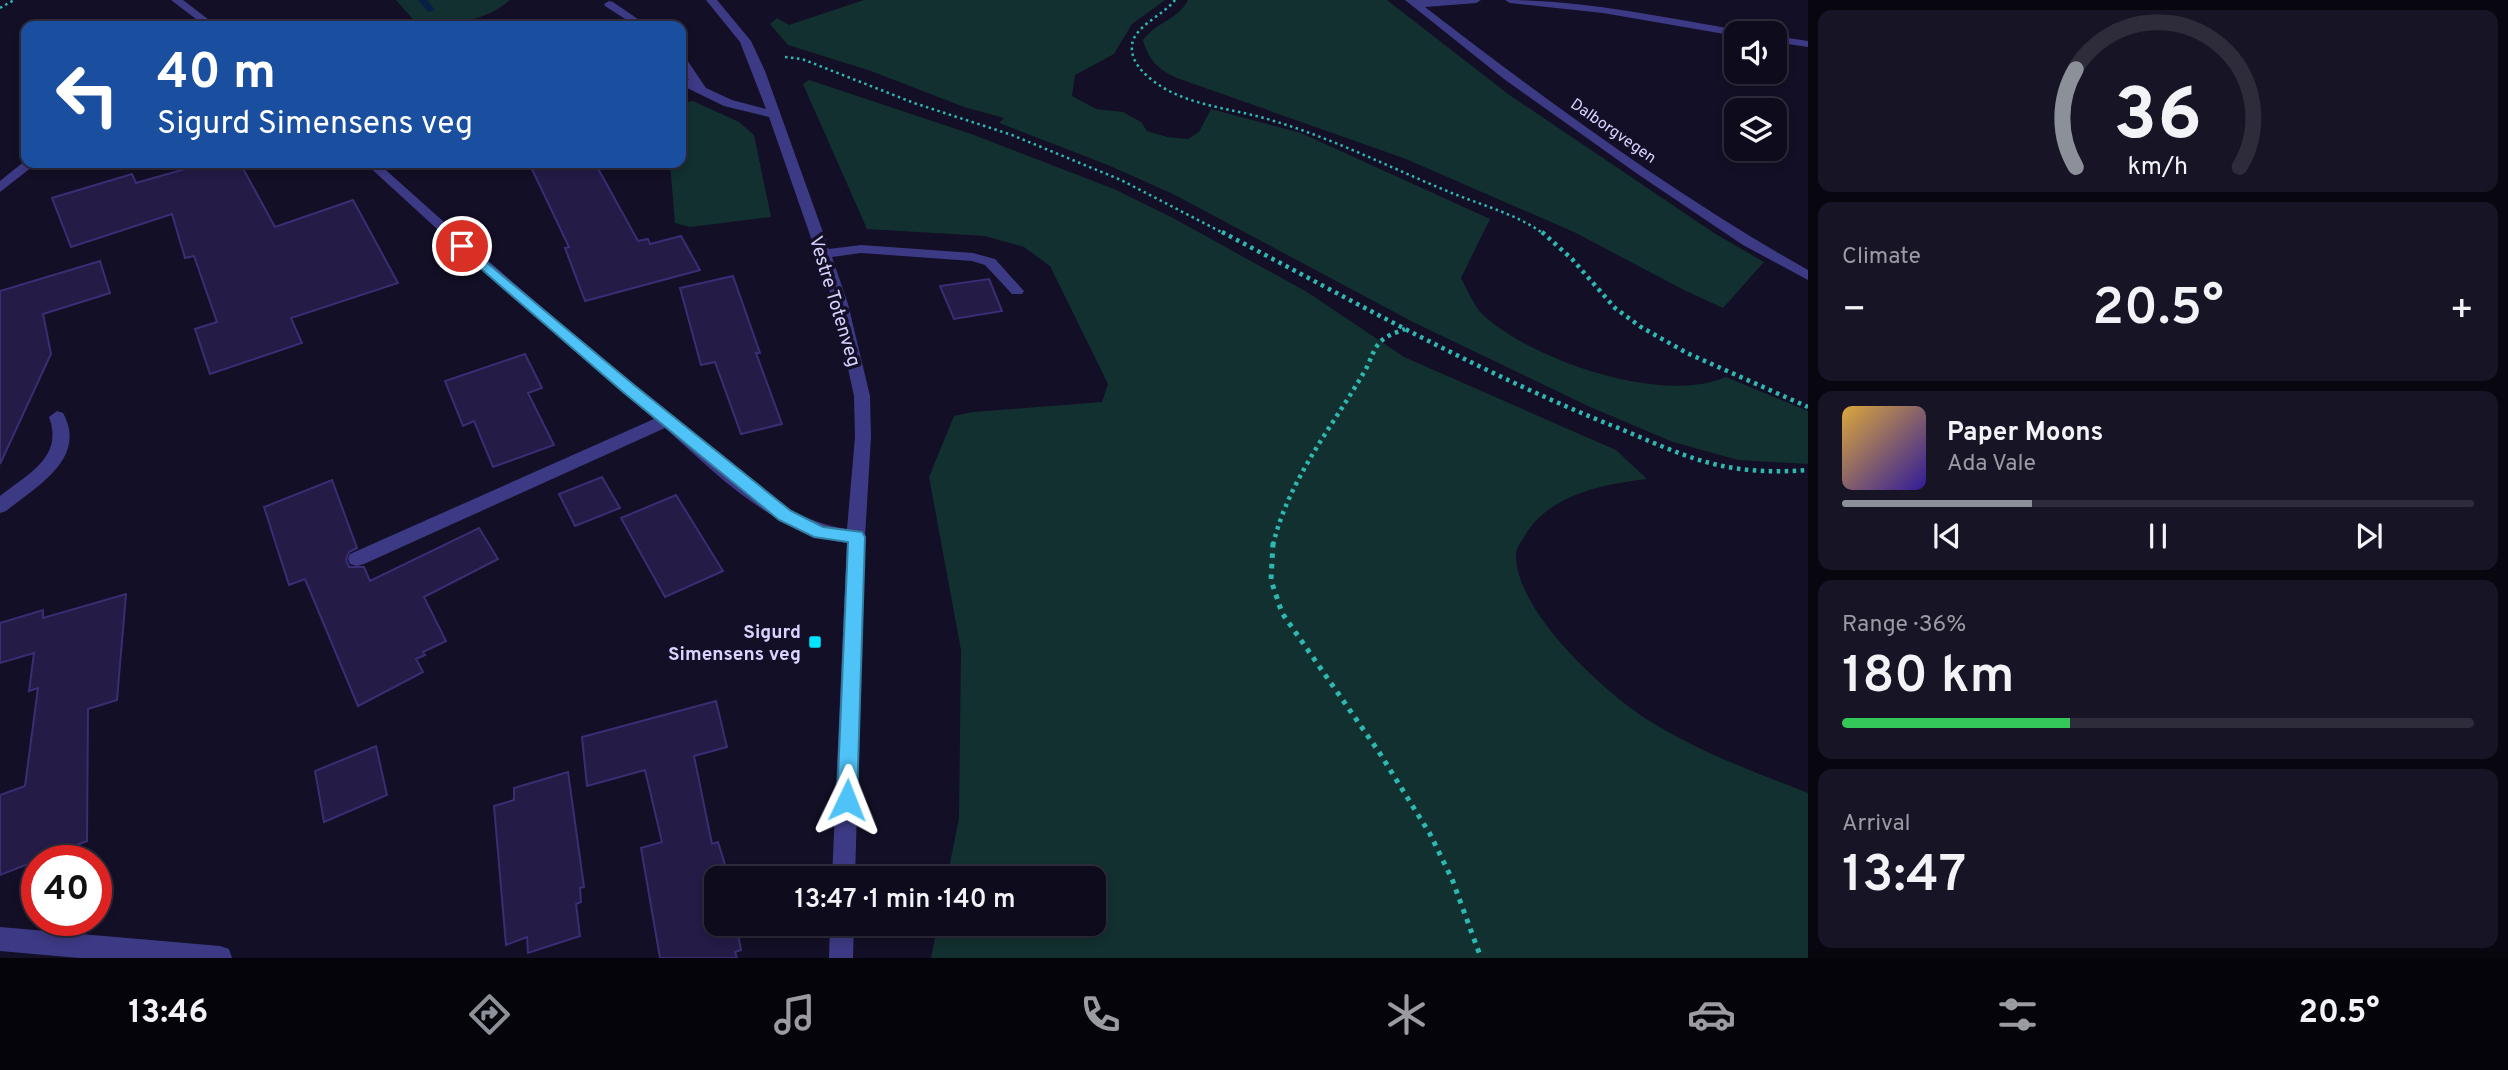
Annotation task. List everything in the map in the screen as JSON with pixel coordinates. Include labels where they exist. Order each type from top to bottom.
[{"type":"street","points":[[176,0],[205,21]]},
{"type":"street","name":"Vestre Totenveg","points":[[711,0],[735,26],[753,58],[775,115],[841,304],[862,396],[863,437],[856,537],[844,866]]},
{"type":"street","points":[[1413,2],[1476,0]]},
{"type":"street","points":[[1510,0],[1603,10],[1724,31]]},
{"type":"street","name":"Dalborgvegen","points":[[1413,2],[1508,77],[1621,156],[1748,242],[1808,276]]},
{"type":"street","points":[[609,4],[635,21]]},
{"type":"street","points":[[1787,41],[1808,44]]},
{"type":"street","points":[[686,67],[701,90]]},
{"type":"street","points":[[686,83],[728,103],[775,115]]},
{"type":"street","points":[[0,188],[25,168]]},
{"type":"street","points":[[376,168],[441,227],[667,420],[785,515],[820,533],[856,537]]},
{"type":"street","points":[[822,254],[861,249],[973,257],[990,262],[1017,292]]},
{"type":"street","points":[[0,506],[49,465],[57,454],[64,437],[57,417]]},
{"type":"street","points":[[357,559],[667,420]]},
{"type":"street","points":[[841,958],[842,936]]},
{"type":"street","points":[[0,939],[220,958]]},
{"type":"path","points":[[0,8],[14,0]]},
{"type":"path","points":[[1175,0],[1171,8],[1139,29],[1135,36],[1133,57],[1142,71],[1154,82],[1180,95],[1323,137],[1525,223],[1556,244],[1617,310],[1661,341],[1808,407]]},
{"type":"path","points":[[753,58],[802,59],[1077,162],[1173,205],[1405,329],[1559,404],[1688,456],[1727,467],[1777,471],[1808,470]]},
{"type":"path","points":[[1405,329],[1385,338],[1378,346],[1286,505],[1274,541],[1270,579],[1274,598],[1286,620],[1394,776],[1430,834],[1451,876],[1481,958]]},
{"type":"green space","points":[[396,0],[510,0],[490,13],[467,21],[415,21]]},
{"type":"green space","points":[[864,0],[1165,0],[1132,24],[1114,54],[1075,75],[1072,96],[1096,109],[1123,112],[1141,122],[1147,131],[1167,137],[1188,139],[1199,132],[1211,109],[1301,133],[1490,219],[1461,278],[1483,315],[1505,332],[1533,348],[1599,374],[1668,386],[1699,384],[1726,377],[1808,411],[1808,464],[1738,460],[1673,442],[1590,407],[1413,322],[1173,194],[1108,165],[999,123],[1004,118],[964,107],[871,71],[788,45],[770,24],[777,18],[789,25]]},
{"type":"green space","points":[[1188,0],[1387,0],[1508,94],[1714,233],[1764,262],[1723,308],[1576,233],[1406,159],[1177,78],[1155,64],[1143,40],[1179,12]]},
{"type":"green space","points":[[809,80],[974,135],[1114,189],[1173,218],[1307,292],[1404,357],[1616,450],[1647,479],[1612,484],[1577,494],[1546,512],[1533,524],[1518,547],[1516,553],[1519,575],[1529,599],[1564,647],[1629,707],[1706,751],[1808,793],[1808,958],[931,958],[936,936],[1106,936],[1106,866],[949,866],[959,818],[961,650],[929,477],[954,416],[973,412],[1102,402],[1108,384],[1050,266],[1024,247],[985,236],[867,229],[803,84]]},
{"type":"green space","points":[[693,101],[739,122],[754,135],[771,217],[690,227],[675,223],[670,168],[686,168],[686,102]]},
{"type":"building","points":[[188,168],[243,168],[275,227],[353,200],[398,283],[291,318],[302,343],[210,374],[195,329],[217,322],[194,256],[185,258],[172,214],[71,247],[52,198],[132,174],[136,183]]},
{"type":"building","points":[[531,168],[598,168],[638,241],[648,239],[650,244],[681,236],[700,270],[585,301],[565,248],[569,247]]},
{"type":"building","points":[[100,261],[110,293],[43,314],[51,354],[0,464],[0,291]]},
{"type":"building","points":[[733,276],[760,353],[756,353],[782,424],[741,434],[715,362],[701,365],[680,288]]},
{"type":"building","points":[[989,279],[1002,311],[954,319],[940,286]]},
{"type":"building","points":[[525,354],[542,388],[528,393],[554,445],[493,467],[474,421],[463,426],[445,381]]},
{"type":"building","points":[[602,477],[620,508],[575,526],[559,494]]},
{"type":"building","points":[[332,480],[357,548],[349,552],[346,560],[349,567],[364,567],[370,581],[479,528],[498,559],[424,597],[446,641],[423,652],[425,655],[416,659],[423,672],[358,706],[305,579],[289,585],[264,507]]},
{"type":"building","points":[[676,495],[723,571],[665,597],[621,518]]},
{"type":"building","points":[[126,594],[117,700],[88,709],[87,841],[77,845],[21,845],[21,867],[0,875],[0,795],[25,786],[38,688],[29,691],[34,653],[0,663],[0,623],[43,610],[43,618]]},
{"type":"building","points":[[716,701],[727,747],[694,756],[712,844],[718,842],[725,866],[704,866],[704,936],[738,936],[741,950],[735,952],[737,958],[660,958],[641,848],[662,842],[645,770],[587,786],[582,737]]},
{"type":"building","points":[[376,746],[387,795],[324,822],[315,771]]},
{"type":"building","points":[[568,772],[584,887],[580,888],[581,902],[576,904],[580,936],[528,953],[527,937],[506,945],[494,806],[514,800],[514,788]]},
{"type":"waterway","points":[[422,0],[431,10]]},
{"type":"place","name":"Sigurd Simensens veg","points":[[815,642]]},
{"type":"route","points":[[462,246],[629,389],[785,515],[820,533],[856,537],[847,800]]}]
